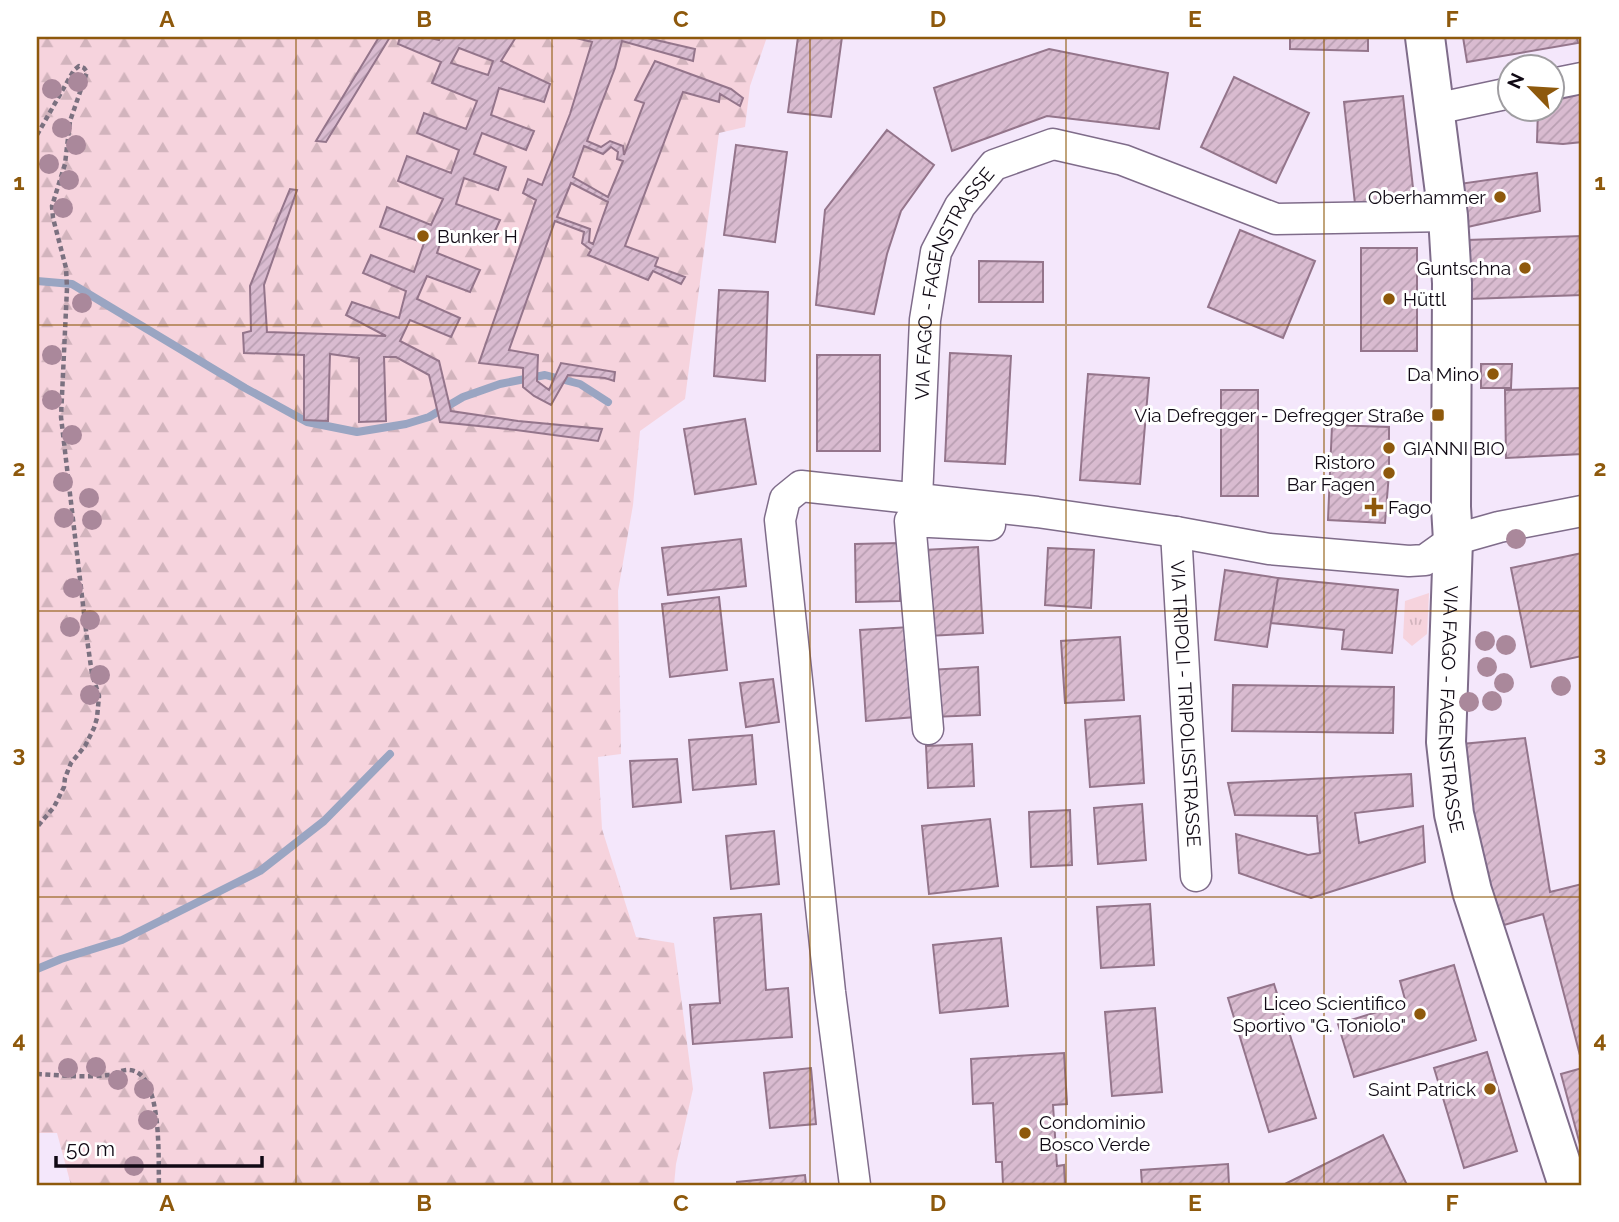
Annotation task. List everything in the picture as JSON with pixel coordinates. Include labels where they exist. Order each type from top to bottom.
[{"type":"street","name":"VIA FAGO - FAGENSTRASSE","points":[[1425,37],[1448,216],[1452,283],[1453,540],[1446,742],[1454,814],[1472,891],[1569,1185]]},
{"type":"street","points":[[1435,109],[1496,96]]},
{"type":"street","name":"VIA FAGO - FAGENSTRASSE","points":[[917,498],[925,320],[936,251],[960,206],[994,165],[1053,144],[1123,160],[1276,219],[1448,216]]},
{"type":"street","points":[[855,1185],[828,978],[780,520],[785,499],[800,486],[1037,512],[1269,549],[1409,561],[1425,560],[1453,540],[1499,527],[1582,511]]},
{"type":"street","points":[[928,729],[910,521],[995,525],[1037,512]]},
{"type":"street","name":"VIA TRIPOLI - TRIPOLISSTRASSE","points":[[1175,532],[1196,876]]},
{"type":"path","points":[[37,135],[73,72],[79,66],[84,68],[87,72],[71,121],[65,164],[52,206],[67,288],[61,417],[87,639],[92,674],[99,696],[94,728],[85,746],[71,763],[61,795],[37,827]]},
{"type":"path","points":[[37,1074],[108,1075],[129,1070],[144,1078],[149,1085],[155,1107],[159,1185]]},
{"type":"green space","points":[[37,37],[767,37],[750,86],[745,127],[719,133],[685,399],[640,431],[633,505],[618,591],[621,754],[598,757],[602,829],[636,937],[674,943],[693,1089],[676,1164],[674,1185],[71,1185],[57,1133],[37,1133]]},
{"type":"green space","points":[[1429,593],[1427,634],[1412,646],[1403,638],[1405,601]]},
{"type":"building","points":[[379,37],[390,37],[326,142],[316,141]]},
{"type":"building","name":"Bunker H","points":[[400,37],[439,40],[440,37],[516,37],[501,61],[550,84],[544,102],[499,88],[491,115],[534,131],[526,150],[482,133],[474,154],[506,167],[498,190],[464,178],[456,204],[500,220],[490,242],[445,229],[437,253],[480,270],[470,292],[427,276],[417,299],[460,318],[451,337],[410,320],[400,341],[439,361],[451,411],[602,429],[598,441],[440,422],[429,375],[396,357],[384,357],[386,421],[359,422],[359,358],[330,354],[328,421],[304,420],[304,355],[244,353],[243,333],[251,331],[250,286],[290,189],[297,190],[264,285],[267,332],[386,336],[346,315],[352,302],[399,318],[406,291],[363,273],[371,255],[414,272],[424,243],[380,227],[387,207],[431,225],[443,199],[398,181],[407,156],[451,173],[459,150],[417,133],[424,113],[466,129],[477,101],[432,83],[441,62],[398,44]],"holes":[[[459,48],[493,61],[488,75],[451,63]]]},
{"type":"building","name":"Bunker H","points":[[572,37],[643,37],[695,49],[693,61],[622,41],[615,68],[587,141],[601,147],[610,141],[623,146],[624,155],[644,103],[635,100],[655,61],[731,89],[743,98],[740,106],[720,94],[719,102],[683,92],[625,246],[658,258],[655,266],[685,277],[681,284],[653,271],[648,280],[588,255],[591,250],[582,243],[584,232],[555,221],[509,350],[538,355],[537,381],[549,390],[561,363],[615,372],[614,381],[568,375],[551,405],[523,387],[523,368],[479,363],[536,200],[523,193],[528,179],[542,185],[570,114],[592,42]],"holes":[[[584,146],[603,154],[611,147],[618,152],[617,159],[623,161],[608,197],[573,177]],[[571,183],[608,202],[593,244],[589,242],[590,229],[557,217]]]},
{"type":"building","points":[[798,37],[842,37],[831,117],[788,112]]},
{"type":"building","points":[[1290,37],[1368,37],[1368,51],[1290,49]]},
{"type":"building","points":[[1463,37],[1577,37],[1578,43],[1525,52],[1496,52],[1496,57],[1467,62]]},
{"type":"building","points":[[1049,49],[1168,73],[1159,129],[1047,116],[952,151],[934,88]]},
{"type":"building","points":[[1234,77],[1309,113],[1276,183],[1201,147]]},
{"type":"building","points":[[1582,94],[1582,142],[1537,142],[1538,122],[1566,122],[1566,98]]},
{"type":"building","points":[[1403,96],[1414,197],[1355,204],[1344,102]]},
{"type":"building","points":[[887,130],[934,165],[901,211],[887,254],[874,314],[816,305],[825,210]]},
{"type":"building","points":[[736,145],[787,152],[775,242],[724,235]]},
{"type":"building","name":"Oberhammer","points":[[1537,173],[1540,211],[1463,228],[1459,184]]},
{"type":"building","points":[[1240,230],[1315,261],[1283,338],[1208,307]]},
{"type":"building","name":"Guntschna","points":[[1582,236],[1582,295],[1469,299],[1467,240]]},
{"type":"building","name":"Hüttl","points":[[1361,248],[1417,248],[1417,351],[1361,351]]},
{"type":"building","points":[[979,261],[1043,262],[1043,302],[979,302]]},
{"type":"building","points":[[719,290],[768,292],[765,381],[714,376]]},
{"type":"building","points":[[950,353],[1011,356],[1005,464],[945,461]]},
{"type":"building","points":[[817,355],[880,355],[880,451],[817,451]]},
{"type":"building","points":[[1481,364],[1512,364],[1511,388],[1481,388]]},
{"type":"building","points":[[1088,374],[1149,378],[1140,484],[1080,480]]},
{"type":"building","points":[[1582,388],[1582,454],[1506,458],[1505,390]]},
{"type":"building","points":[[1221,390],[1258,390],[1258,496],[1221,496]]},
{"type":"building","points":[[745,419],[756,484],[695,494],[684,429]]},
{"type":"building","points":[[1332,425],[1389,427],[1385,523],[1328,520]]},
{"type":"building","points":[[741,539],[746,586],[668,595],[662,548]]},
{"type":"building","points":[[900,543],[900,601],[856,602],[855,544]]},
{"type":"building","points":[[978,547],[983,633],[928,636],[924,550]]},
{"type":"building","points":[[1048,548],[1094,550],[1091,608],[1045,605]]},
{"type":"building","points":[[1582,553],[1582,656],[1531,667],[1511,568]]},
{"type":"building","points":[[1225,570],[1278,578],[1267,647],[1215,640]]},
{"type":"building","points":[[1278,578],[1398,590],[1392,653],[1342,649],[1344,630],[1271,623]]},
{"type":"building","points":[[719,597],[727,670],[670,677],[662,604]]},
{"type":"building","points":[[910,627],[916,717],[866,721],[860,630]]},
{"type":"building","points":[[1120,637],[1124,700],[1065,703],[1061,641]]},
{"type":"building","points":[[978,667],[980,715],[932,717],[930,670]]},
{"type":"building","points":[[773,679],[779,722],[746,727],[740,683]]},
{"type":"building","points":[[1233,685],[1394,687],[1393,733],[1232,731]]},
{"type":"building","points":[[1140,716],[1144,783],[1090,787],[1085,720]]},
{"type":"building","points":[[752,735],[756,784],[693,790],[689,740]]},
{"type":"building","points":[[1525,738],[1550,892],[1582,884],[1582,1063],[1543,914],[1504,925],[1487,875],[1471,812],[1462,744]]},
{"type":"building","points":[[972,744],[974,786],[928,788],[926,746]]},
{"type":"building","points":[[677,759],[681,802],[633,807],[630,761]]},
{"type":"building","points":[[1411,774],[1413,806],[1355,813],[1359,843],[1423,826],[1425,862],[1311,898],[1239,873],[1236,834],[1308,855],[1320,853],[1317,816],[1235,815],[1228,783]]},
{"type":"building","points":[[1142,804],[1146,860],[1098,864],[1094,808]]},
{"type":"building","points":[[1070,810],[1072,865],[1031,867],[1029,812]]},
{"type":"building","points":[[990,819],[998,886],[929,894],[922,826]]},
{"type":"building","points":[[774,831],[779,884],[731,889],[726,836]]},
{"type":"building","points":[[1150,904],[1154,965],[1101,968],[1097,907]]},
{"type":"building","points":[[761,914],[766,990],[788,988],[792,1037],[693,1044],[690,1005],[720,1003],[714,918]]},
{"type":"building","points":[[1001,938],[1008,1006],[940,1013],[933,945]]},
{"type":"building","name":"Liceo Scientifico Sportivo \"G. Toniolo\"","points":[[1454,965],[1476,1040],[1354,1077],[1338,1024],[1406,1003],[1400,981]]},
{"type":"building","points":[[1274,984],[1316,1118],[1269,1132],[1228,998]]},
{"type":"building","points":[[1155,1008],[1162,1092],[1112,1096],[1105,1012]]},
{"type":"building","points":[[1487,1052],[1517,1151],[1464,1168],[1434,1068]]},
{"type":"building","name":"Condominio Bosco Verde","points":[[1064,1053],[1067,1104],[1053,1105],[1057,1166],[1064,1165],[1065,1185],[1003,1185],[1002,1162],[996,1162],[993,1103],[973,1104],[971,1059]]},
{"type":"building","points":[[811,1068],[816,1124],[770,1128],[764,1073]]},
{"type":"building","points":[[1582,1068],[1582,1152],[1561,1074]]},
{"type":"building","points":[[1383,1135],[1407,1185],[1283,1185]]},
{"type":"building","points":[[1228,1164],[1229,1185],[1142,1185],[1141,1170]]},
{"type":"building","points":[[805,1175],[806,1185],[737,1185],[737,1182]]},
{"type":"waterway","points":[[37,281],[72,284],[307,422],[357,432],[406,424],[429,417],[463,397],[500,384],[545,375],[580,384],[608,402]]},
{"type":"waterway","points":[[37,969],[122,940],[260,871],[324,821],[390,754]]},
{"type":"place","name":"Oberhammer","points":[[1500,197]]},
{"type":"place","name":"Bunker H","points":[[423,236]]},
{"type":"place","name":"Guntschna","points":[[1525,268]]},
{"type":"place","name":"Hüttl","points":[[1389,299]]},
{"type":"place","name":"Da Mino","points":[[1493,374]]},
{"type":"place","name":"Via Defregger - Defregger Straße","points":[[1438,415]]},
{"type":"place","name":"GIANNI BIO","points":[[1389,448]]},
{"type":"place","name":"Ristoro Bar Fagen","points":[[1389,473]]},
{"type":"place","name":"Fago","points":[[1374,507]]},
{"type":"place","name":"Liceo Scientifico Sportivo \"G. Toniolo\"","points":[[1420,1014]]},
{"type":"place","name":"Saint Patrick","points":[[1490,1089]]},
{"type":"place","name":"Condominio Bosco Verde","points":[[1025,1133]]}]
